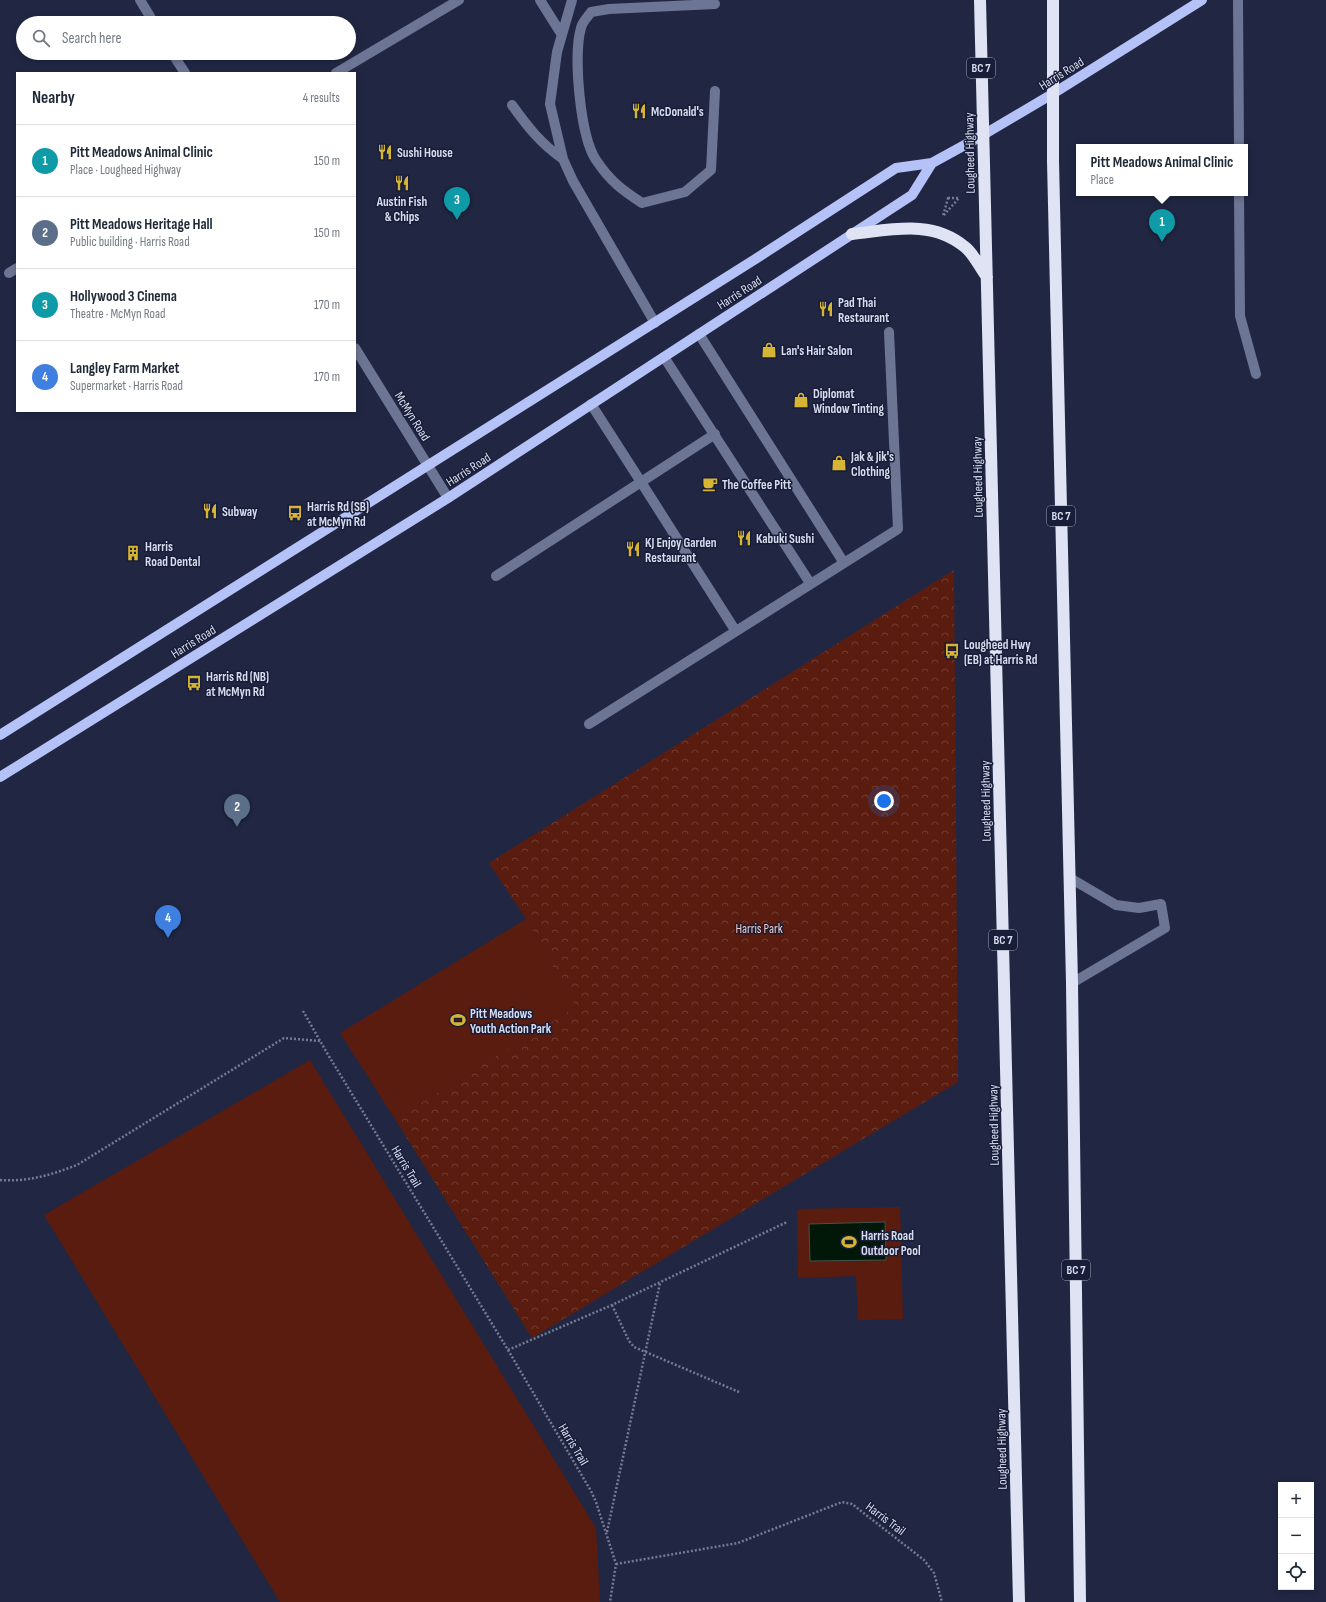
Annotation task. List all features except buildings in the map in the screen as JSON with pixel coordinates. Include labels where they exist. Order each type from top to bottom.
[{"type":"highway","name":"Lougheed Highway","points":[[980,0],[1019,1602]]},
{"type":"highway","name":"BC 7","points":[[1053,0],[1053,161],[1072,983],[1080,1602]]},
{"type":"highway","points":[[852,234],[909,228],[941,232],[966,248],[987,277]]},
{"type":"main road","name":"Harris Road","points":[[0,735],[429,466],[896,168],[932,163],[983,135],[1054,93],[1202,0]]},
{"type":"main road","name":"Harris Road","points":[[0,777],[448,498],[912,195],[932,163]]},
{"type":"street","points":[[140,0],[150,16]]},
{"type":"street","points":[[338,72],[459,0]]},
{"type":"street","points":[[540,0],[562,35]]},
{"type":"street","points":[[572,0],[557,52],[550,104],[563,159],[573,181],[654,323]]},
{"type":"street","points":[[1238,0],[1239,144]]},
{"type":"street","points":[[715,4],[609,9],[591,12],[581,26],[578,61],[583,122],[595,158],[614,184],[642,203],[686,192],[711,170],[715,91]]},
{"type":"street","points":[[177,60],[184,72]]},
{"type":"street","points":[[512,105],[530,131],[544,146],[563,159]]},
{"type":"street","points":[[1239,196],[1240,316],[1256,374]]},
{"type":"street","points":[[589,724],[735,630],[898,529],[889,332]]},
{"type":"street","points":[[699,334],[844,563]]},
{"type":"street","name":"McMyn Road","points":[[356,350],[448,498]]},
{"type":"street","points":[[664,357],[810,583]]},
{"type":"street","points":[[591,404],[735,630]]},
{"type":"street","points":[[496,576],[715,434]]},
{"type":"street","points":[[1070,878],[1116,905],[1139,908],[1161,904],[1165,928],[1072,983]]},
{"type":"path","points":[[948,198],[959,198],[943,216],[945,210],[948,198]]},
{"type":"path","name":"Harris Trail","points":[[303,1010],[320,1042],[508,1350],[591,1491],[607,1534],[616,1564],[738,1543],[842,1502],[852,1504],[924,1560],[934,1573],[942,1602]]},
{"type":"path","points":[[0,1180],[32,1180],[51,1175],[77,1165],[284,1038],[320,1042]]},
{"type":"path","points":[[508,1350],[612,1305],[787,1222]]},
{"type":"path","points":[[607,1534],[660,1282]]},
{"type":"path","points":[[612,1305],[631,1344],[645,1353],[739,1392]]},
{"type":"path","points":[[610,1602],[616,1564]]},
{"type":"green space","name":"Harris Park","points":[[954,570],[958,1082],[532,1338],[395,1119],[576,1007],[526,919],[489,863]]},
{"type":"green space","name":"Pitt Meadows Youth Action Park","points":[[526,919],[577,1007],[395,1119],[340,1033]]},
{"type":"green space","points":[[310,1060],[596,1528],[600,1602],[280,1602],[44,1215]]},
{"type":"green space","name":"Harris Road Outdoor Pool","points":[[900,1207],[903,1319],[858,1320],[856,1276],[798,1278],[797,1209]]},
{"type":"shaded area","points":[[885,1222],[886,1260],[810,1261],[809,1224]]},
{"type":"place","name":"McDonald's","points":[[639,111]]},
{"type":"place","name":"Sushi House","points":[[385,152]]},
{"type":"place","name":"Austin Fish & Chips","points":[[402,183]]},
{"type":"place","name":"Hollywood 3 Cinema","points":[[457,220]]},
{"type":"place","name":"Pitt Meadows Animal Clinic","points":[[1162,242]]},
{"type":"place","name":"Pad Thai Restaurant","points":[[826,309]]},
{"type":"place","name":"Lan's Hair Salon","points":[[769,350]]},
{"type":"place","name":"Diplomat Window Tinting","points":[[801,400]]},
{"type":"place","name":"Jak & Jik's Clothing","points":[[839,463]]},
{"type":"place","name":"The Coffee Pitt","points":[[710,484]]},
{"type":"place","name":"Subway","points":[[210,511]]},
{"type":"place","name":"Harris Rd (SB) at McMyn Rd","points":[[295,513]]},
{"type":"place","name":"Kabuki Sushi","points":[[744,538]]},
{"type":"place","name":"KJ Enjoy Garden Restaurant","points":[[633,549]]},
{"type":"place","name":"Harris Road Dental","points":[[133,553]]},
{"type":"place","name":"Lougheed Hwy (EB) at Harris Rd","points":[[952,651]]},
{"type":"place","name":"Harris Rd (NB) at McMyn Rd","points":[[194,683]]},
{"type":"place","name":"Pitt Meadows Heritage Hall","points":[[237,827]]},
{"type":"place","name":"Langley Farm Market","points":[[168,938]]},
{"type":"place","name":"Pitt Meadows Youth Action Park","points":[[458,1020]]},
{"type":"place","name":"Harris Road Outdoor Pool","points":[[849,1242]]}]
